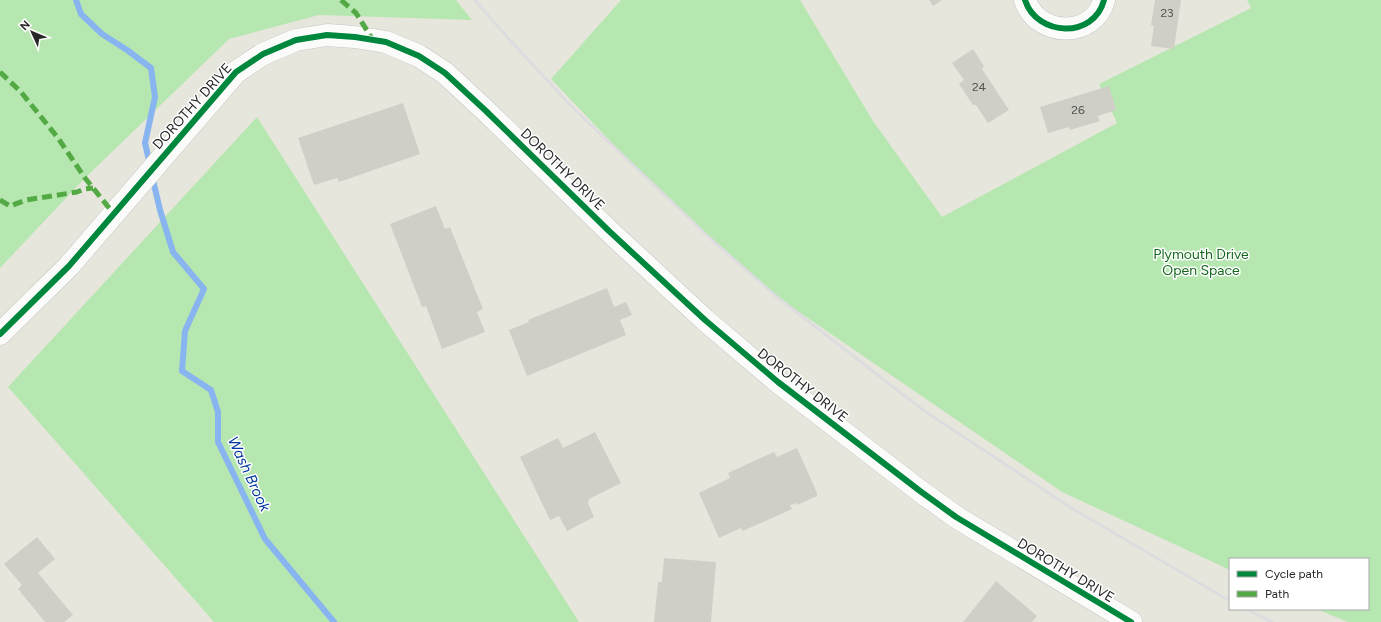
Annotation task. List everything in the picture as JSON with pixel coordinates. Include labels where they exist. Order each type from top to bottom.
[{"type":"street","points":[[1025,0],[1032,14],[1043,23],[1056,28],[1070,29],[1083,25],[1094,16],[1104,0]]},
{"type":"street","name":"DOROTHY DRIVE","points":[[0,334],[69,266],[236,72],[263,54],[296,40],[327,35],[355,36],[386,42],[419,56],[450,78],[609,231],[705,320],[778,382],[956,517],[1130,622]]},
{"type":"green space","points":[[0,0],[456,0],[472,20],[319,15],[229,39],[85,178],[0,268]]},
{"type":"green space","name":"Plymouth Drive Open Space","points":[[621,0],[800,0],[873,121],[942,217],[1117,123],[1099,84],[1251,8],[1247,0],[1381,0],[1381,622],[1348,622],[1318,610],[1369,610],[1369,558],[1229,558],[1229,570],[1062,492],[777,297],[649,182],[551,79]]},
{"type":"green space","points":[[257,117],[579,622],[214,622],[8,387]]},
{"type":"building","points":[[929,0],[942,0],[933,6]]},
{"type":"building","points":[[1155,0],[1181,0],[1174,49],[1151,46],[1154,26],[1151,25]]},
{"type":"building","points":[[973,49],[984,66],[982,69],[1009,110],[988,123],[976,105],[973,105],[959,84],[964,80],[952,63]]},
{"type":"building","points":[[1109,86],[1116,110],[1098,116],[1100,121],[1070,130],[1069,127],[1048,133],[1040,107]]},
{"type":"building","points":[[403,103],[420,154],[339,182],[337,178],[314,185],[298,138]]},
{"type":"building","points":[[436,206],[445,229],[450,227],[483,309],[477,312],[485,332],[442,349],[426,306],[422,307],[390,224]]},
{"type":"building","points":[[607,288],[614,307],[626,302],[632,315],[620,320],[626,335],[527,376],[509,330],[529,322],[528,320]]},
{"type":"building","points":[[595,432],[621,483],[589,499],[588,503],[594,517],[567,531],[559,516],[550,520],[520,457],[558,438],[563,448]]},
{"type":"building","points":[[797,448],[817,496],[797,505],[796,503],[790,505],[792,509],[743,531],[741,528],[719,538],[699,493],[730,478],[728,473],[774,452],[777,457]]},
{"type":"building","points":[[37,537],[55,559],[38,573],[73,615],[64,622],[45,622],[18,589],[22,585],[4,564]]},
{"type":"building","points":[[664,558],[716,562],[711,622],[654,622],[658,582],[662,582]]},
{"type":"building","points":[[996,581],[1037,616],[1032,622],[963,622]]},
{"type":"waterway","name":"Wash Brook","points":[[76,0],[81,14],[102,34],[151,68],[155,97],[145,143],[150,165]]},
{"type":"waterway","name":"Wash Brook","points":[[152,176],[160,210],[173,252],[204,289],[185,331],[182,371],[211,390],[218,412],[218,442],[265,539],[334,622]]},
{"type":"railway","points":[[475,0],[573,108],[713,241],[777,297],[923,410],[1068,506],[1229,600]]},
{"type":"railway","points":[[1248,610],[1272,622]]},
{"type":"marked path","points":[[341,0],[356,13],[373,40]]},
{"type":"marked path","points":[[0,72],[21,92],[58,138],[85,178],[114,214]]},
{"type":"marked path","points":[[0,200],[10,206],[26,200],[93,188]]},
{"type":"cycle path","points":[[1025,0],[1031,12],[1041,21],[1053,27],[1065,28],[1078,27],[1089,22],[1098,13],[1104,0]]},
{"type":"cycle path","points":[[0,334],[69,266],[236,72],[263,54],[296,40],[327,35],[355,37],[386,42],[419,56],[445,73],[609,231],[705,320],[778,382],[956,517],[1131,622]]}]
